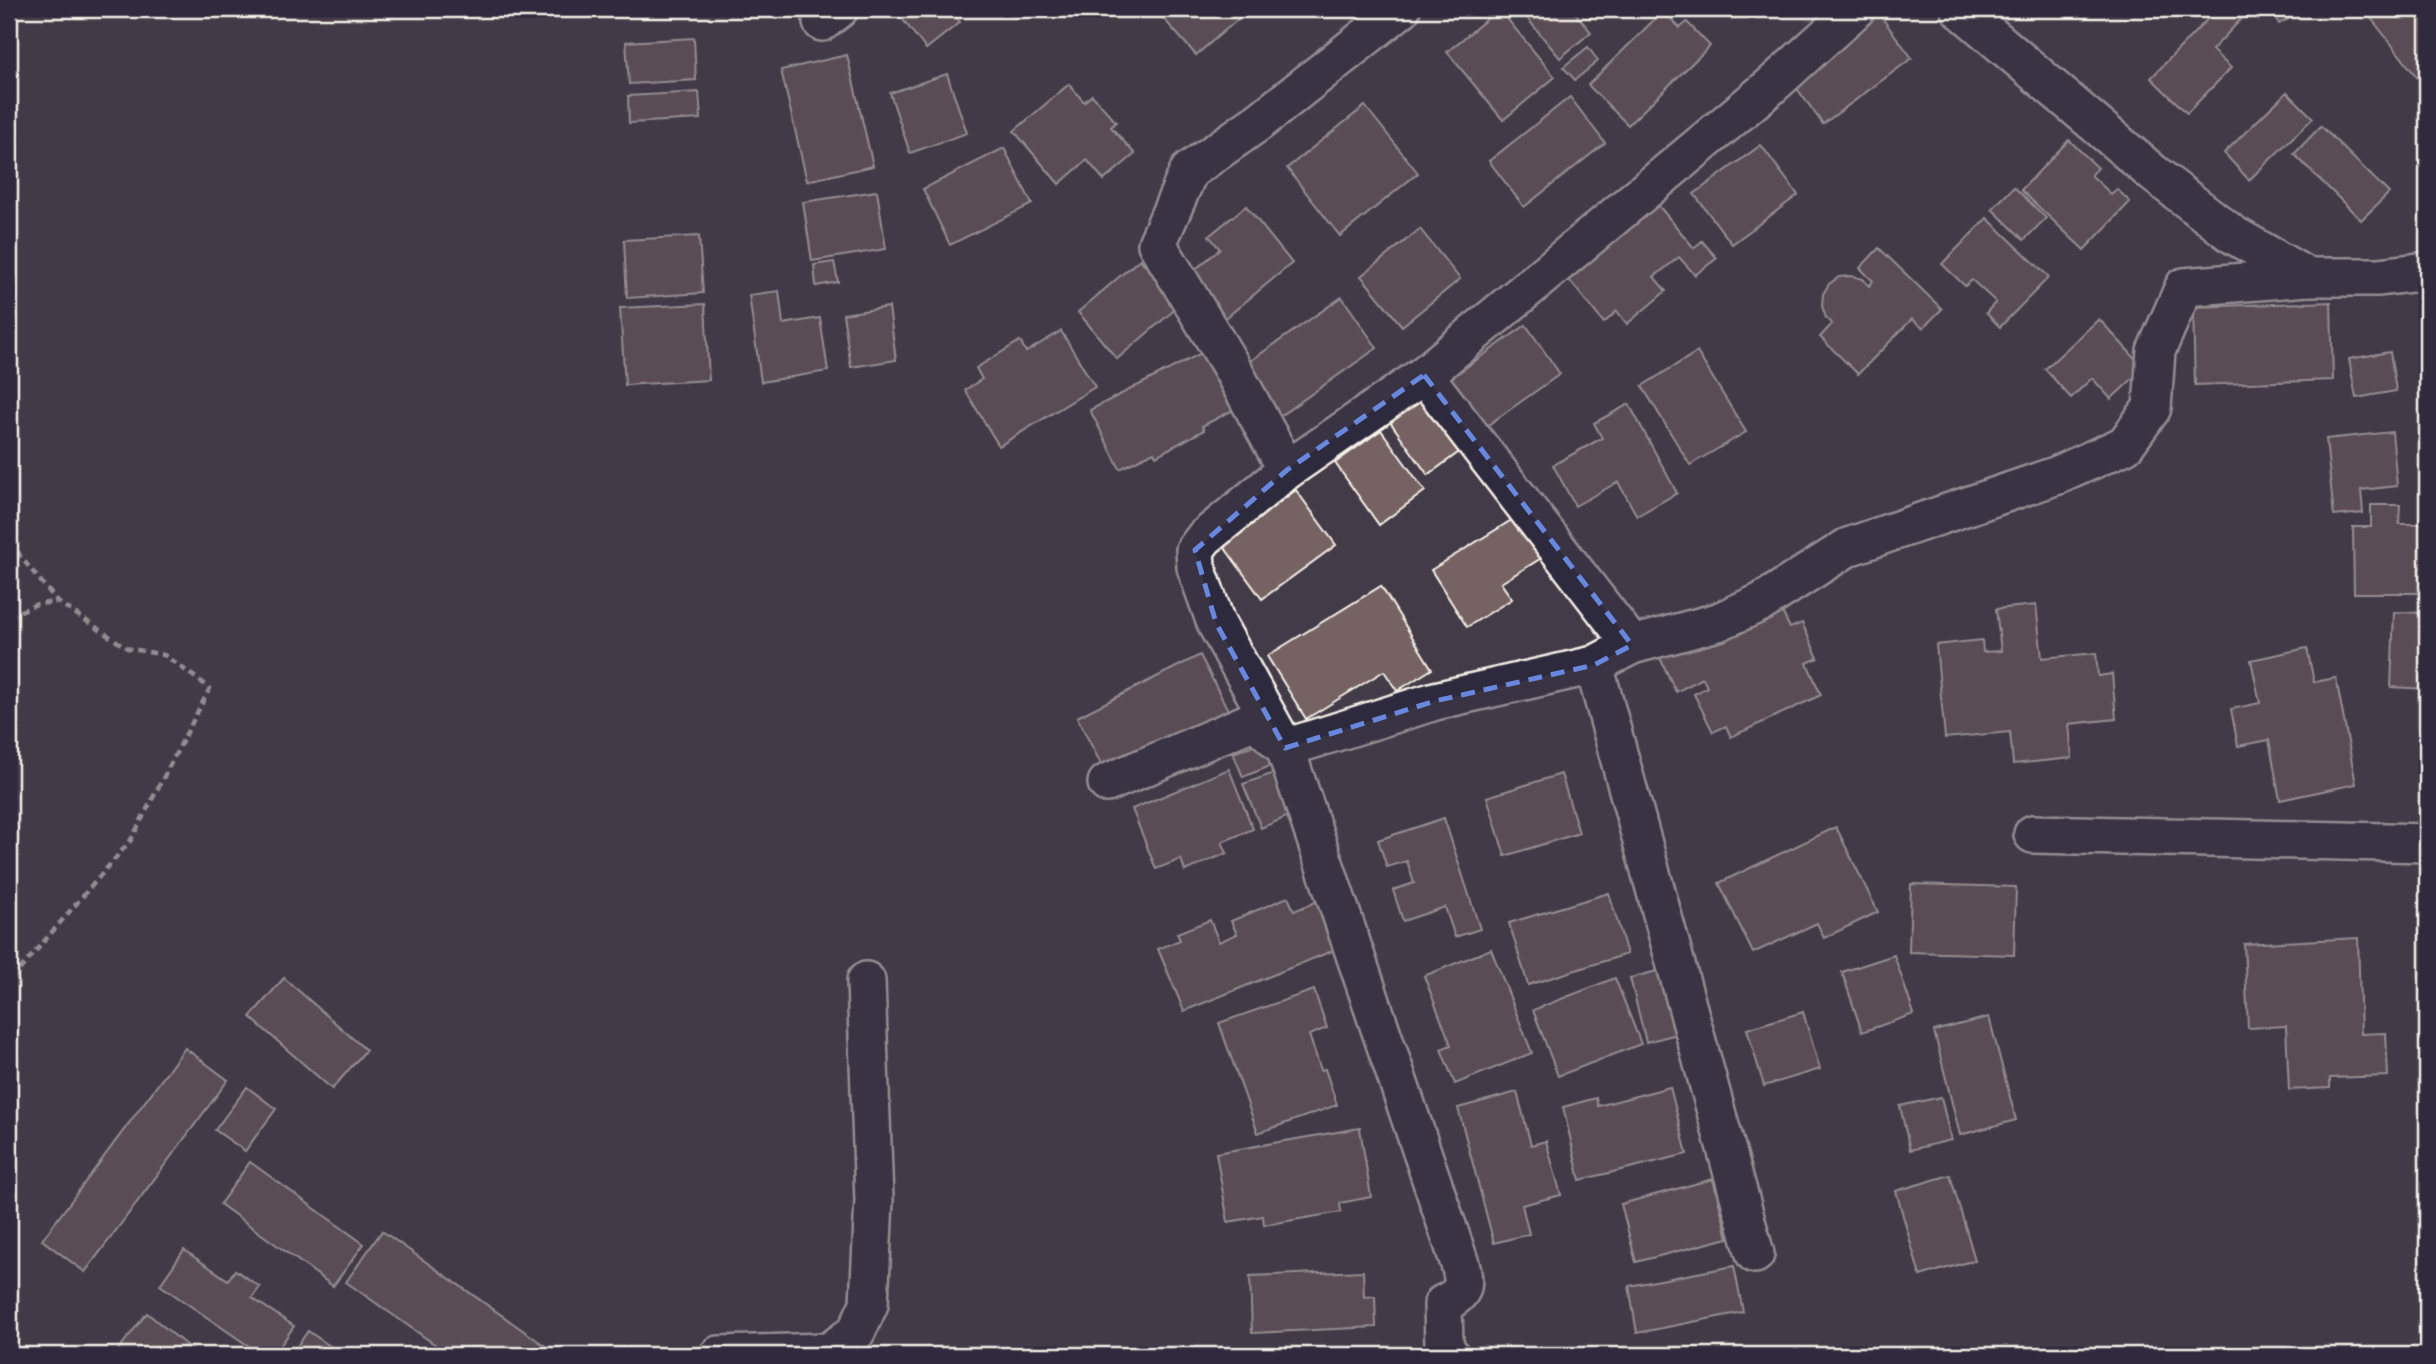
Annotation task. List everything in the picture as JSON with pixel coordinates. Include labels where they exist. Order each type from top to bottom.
[{"type":"street","points":[[1287,470],[1229,363],[1157,244],[1189,171],[1261,121],[1401,9]]},
{"type":"street","points":[[1450,1355],[1444,1346],[1443,1304],[1461,1292],[1464,1283],[1460,1264],[1285,748],[1216,623],[1195,558],[1195,550],[1199,542],[1287,470],[1424,375],[1771,86],[1856,9]]},
{"type":"street","points":[[1961,9],[2153,173],[2231,234],[2307,277]]},
{"type":"street","points":[[1285,748],[1435,701],[1594,665],[1632,645],[1718,622],[1762,602],[1848,547],[2058,474],[2125,444],[2151,408],[2156,351],[2184,287],[2307,277],[2379,277],[2427,271]]},
{"type":"street","points":[[1424,375],[1632,645]]},
{"type":"street","points":[[1594,665],[1755,1254]]},
{"type":"street","points":[[1107,783],[1255,720],[1285,748]]},
{"type":"street","points":[[2033,834],[2427,843]]},
{"type":"street","points":[[719,1355],[829,1352],[856,1332],[869,1304],[874,1200],[866,981]]},
{"type":"path","points":[[9,530],[20,556],[58,602],[127,648],[164,655],[211,688],[131,840],[9,985]]},
{"type":"path","points":[[9,615],[37,604],[58,602]]},
{"type":"highlighted area","points":[[1424,375],[1632,645],[1594,665],[1435,701],[1285,748],[1216,623],[1195,550],[1287,470]]},
{"type":"building","points":[[909,9],[950,9],[960,22],[926,49],[900,16]]},
{"type":"building","points":[[1155,9],[1250,9],[1196,55]]},
{"type":"building","points":[[1499,9],[1555,77],[1503,120],[1447,52]]},
{"type":"building","points":[[1536,9],[1572,9],[1591,32],[1560,58],[1526,17]]},
{"type":"building","points":[[2217,9],[2232,9],[2242,18],[2212,50],[2231,68],[2187,113],[2151,78]]},
{"type":"building","points":[[2271,9],[2307,9],[2279,24]]},
{"type":"building","points":[[2364,9],[2427,9],[2427,90]]},
{"type":"building","points":[[1663,11],[1680,28],[1687,22],[1710,46],[1628,125],[1588,85]]},
{"type":"building","points":[[1879,14],[1912,58],[1823,124],[1790,79]]},
{"type":"building","points":[[694,38],[696,80],[629,84],[626,42]]},
{"type":"building","points":[[1588,47],[1598,61],[1575,80],[1563,67]]},
{"type":"building","points":[[847,55],[873,166],[807,181],[781,70]]},
{"type":"building","points":[[947,74],[967,133],[910,153],[890,93]]},
{"type":"building","points":[[1069,84],[1084,102],[1092,95],[1116,122],[1111,127],[1135,154],[1104,180],[1087,160],[1059,184],[1014,131]]},
{"type":"building","points":[[699,92],[701,119],[629,123],[628,96]]},
{"type":"building","points":[[2287,92],[2313,118],[2249,180],[2224,153]]},
{"type":"building","points":[[1570,97],[1605,143],[1524,207],[1489,161]]},
{"type":"building","points":[[1365,106],[1418,173],[1340,236],[1287,168]]},
{"type":"building","points":[[2321,126],[2389,193],[2361,220],[2294,154]]},
{"type":"building","points":[[2069,140],[2098,168],[2091,175],[2111,194],[2117,189],[2130,202],[2084,250],[2021,190]]},
{"type":"building","points":[[1761,145],[1798,195],[1732,244],[1694,194]]},
{"type":"building","points":[[1004,148],[1032,204],[950,245],[923,189]]},
{"type":"building","points":[[2014,187],[2046,218],[2024,240],[1992,209]]},
{"type":"building","points":[[877,191],[886,249],[812,261],[803,202]]},
{"type":"building","points":[[1658,205],[1694,248],[1702,241],[1717,258],[1695,275],[1679,257],[1654,277],[1666,291],[1627,324],[1617,311],[1604,323],[1569,280]]},
{"type":"building","points":[[1246,206],[1292,263],[1221,322],[1185,278],[1220,249],[1209,236]]},
{"type":"building","points":[[1987,218],[2049,277],[2000,327],[1986,313],[1996,302],[1972,280],[1965,286],[1942,264]]},
{"type":"building","points":[[1420,229],[1460,279],[1402,326],[1361,276]]},
{"type":"building","points":[[699,236],[703,293],[627,298],[624,240]]},
{"type":"building","points":[[1879,248],[1942,309],[1923,328],[1912,319],[1858,374],[1820,337],[1832,324],[1826,318],[1822,306],[1823,294],[1829,284],[1839,277],[1863,279],[1869,286],[1873,281],[1860,268]]},
{"type":"building","points":[[1140,259],[1179,306],[1117,359],[1078,312]]},
{"type":"building","points":[[834,262],[838,282],[816,286],[814,265]]},
{"type":"building","points":[[779,291],[783,324],[820,318],[828,371],[761,382],[749,295]]},
{"type":"building","points":[[1342,297],[1377,348],[1274,420],[1239,369]]},
{"type":"building","points":[[2331,302],[2333,380],[2195,385],[2193,307]]},
{"type":"building","points":[[705,304],[709,380],[625,385],[620,308]]},
{"type":"building","points":[[889,307],[896,360],[851,367],[843,314]]},
{"type":"building","points":[[2099,319],[2144,368],[2111,399],[2092,378],[2071,398],[2045,369]]},
{"type":"building","points":[[1526,325],[1560,374],[1478,432],[1444,383]]},
{"type":"building","points":[[1061,331],[1095,387],[999,446],[965,390],[982,379],[976,368],[1020,341],[1026,352]]},
{"type":"building","points":[[1207,350],[1237,408],[1202,426],[1204,430],[1156,456],[1154,452],[1120,469],[1090,410]]},
{"type":"building","points":[[1697,352],[1746,432],[1690,465],[1642,386]]},
{"type":"building","points":[[2390,352],[2396,391],[2356,398],[2349,359]]},
{"type":"building","points":[[1430,389],[1470,444],[1428,475],[1388,419]]},
{"type":"building","points":[[1629,404],[1677,493],[1637,516],[1618,482],[1575,506],[1553,465],[1602,438],[1594,423]]},
{"type":"building","points":[[1381,430],[1425,491],[1379,525],[1335,463]]},
{"type":"building","points":[[2392,432],[2397,486],[2361,490],[2363,513],[2334,516],[2326,439]]},
{"type":"building","points":[[1296,490],[1336,545],[1262,599],[1222,544]]},
{"type":"building","points":[[2371,505],[2400,505],[2399,524],[2427,524],[2427,593],[2354,593],[2353,527],[2371,527]]},
{"type":"building","points":[[1523,513],[1548,554],[1501,583],[1512,599],[1467,627],[1431,570]]},
{"type":"building","points":[[1381,586],[1432,669],[1397,691],[1384,671],[1306,719],[1267,656]]},
{"type":"building","points":[[1777,602],[1790,628],[1802,623],[1818,658],[1807,663],[1821,695],[1731,737],[1726,726],[1713,732],[1694,694],[1707,687],[1703,678],[1676,692],[1660,658]]},
{"type":"building","points":[[2036,605],[2042,658],[2096,653],[2098,676],[2112,674],[2116,719],[2069,724],[2072,758],[2013,764],[2010,732],[1945,738],[1936,645],[1982,640],[1983,652],[2001,651],[1996,609]]},
{"type":"building","points":[[2394,612],[2427,613],[2427,689],[2391,687]]},
{"type":"building","points":[[2307,648],[2314,682],[2336,678],[2356,784],[2280,800],[2269,740],[2238,746],[2231,709],[2260,703],[2251,660]]},
{"type":"building","points":[[1200,655],[1229,712],[1106,774],[1077,717]]},
{"type":"building","points":[[1264,741],[1273,765],[1243,777],[1233,753]]},
{"type":"building","points":[[1229,769],[1253,829],[1222,842],[1227,853],[1185,871],[1181,859],[1156,869],[1132,809]]},
{"type":"building","points":[[1274,773],[1291,815],[1261,828],[1243,784]]},
{"type":"building","points":[[1561,774],[1579,833],[1505,856],[1487,797]]},
{"type":"building","points":[[1444,818],[1480,929],[1455,937],[1445,907],[1403,921],[1393,890],[1414,883],[1407,861],[1387,867],[1378,840]]},
{"type":"building","points":[[1836,827],[1878,912],[1824,938],[1817,923],[1753,953],[1719,883]]},
{"type":"building","points":[[1911,884],[2016,887],[2014,955],[1909,952]]},
{"type":"building","points":[[1609,893],[1627,954],[1528,985],[1509,923]]},
{"type":"building","points":[[1288,897],[1294,911],[1318,901],[1337,949],[1184,1011],[1158,949],[1180,940],[1177,933],[1210,920],[1219,942],[1237,934],[1231,921]]},
{"type":"building","points":[[2358,938],[2361,1034],[2386,1033],[2388,1076],[2330,1078],[2330,1088],[2289,1090],[2286,1026],[2248,1028],[2244,944]]},
{"type":"building","points":[[1491,949],[1532,1053],[1455,1084],[1441,1049],[1451,1045],[1424,976]]},
{"type":"building","points":[[1894,955],[1914,1014],[1862,1032],[1842,972]]},
{"type":"building","points":[[1661,970],[1677,1034],[1646,1042],[1630,978]]},
{"type":"building","points":[[284,978],[366,1050],[332,1089],[250,1017]]},
{"type":"building","points":[[1615,978],[1641,1044],[1558,1076],[1533,1010]]},
{"type":"building","points":[[1314,990],[1327,1028],[1309,1035],[1321,1070],[1325,1069],[1337,1105],[1258,1133],[1219,1023]]},
{"type":"building","points":[[1803,1012],[1820,1069],[1764,1086],[1747,1029]]},
{"type":"building","points":[[1989,1017],[2016,1120],[1960,1135],[1934,1031]]},
{"type":"building","points":[[185,1048],[228,1080],[85,1272],[42,1240]]},
{"type":"building","points":[[247,1087],[276,1109],[245,1151],[215,1130]]},
{"type":"building","points":[[1670,1087],[1687,1154],[1580,1180],[1563,1107],[1596,1098],[1598,1106]]},
{"type":"building","points":[[1517,1092],[1531,1145],[1546,1141],[1561,1195],[1522,1205],[1529,1234],[1494,1243],[1458,1108]]},
{"type":"building","points":[[1941,1097],[1951,1140],[1910,1150],[1900,1106]]},
{"type":"building","points":[[1360,1128],[1371,1197],[1340,1203],[1341,1212],[1264,1225],[1263,1216],[1228,1222],[1216,1153]]},
{"type":"building","points":[[250,1162],[364,1244],[333,1286],[220,1204]]},
{"type":"building","points":[[1950,1175],[1975,1260],[1920,1276],[1896,1191]]},
{"type":"building","points":[[1713,1179],[1728,1238],[1636,1262],[1621,1204]]},
{"type":"building","points":[[382,1231],[558,1355],[450,1355],[346,1282]]},
{"type":"building","points":[[184,1250],[228,1280],[235,1270],[260,1287],[252,1298],[294,1326],[274,1355],[262,1355],[160,1285]]},
{"type":"building","points":[[1734,1266],[1743,1312],[1637,1333],[1629,1286]]},
{"type":"building","points":[[1363,1271],[1364,1297],[1375,1296],[1376,1327],[1252,1333],[1250,1276]]},
{"type":"building","points":[[147,1313],[197,1354],[114,1355]]},
{"type":"building","points":[[308,1331],[343,1355],[291,1355]]}]
